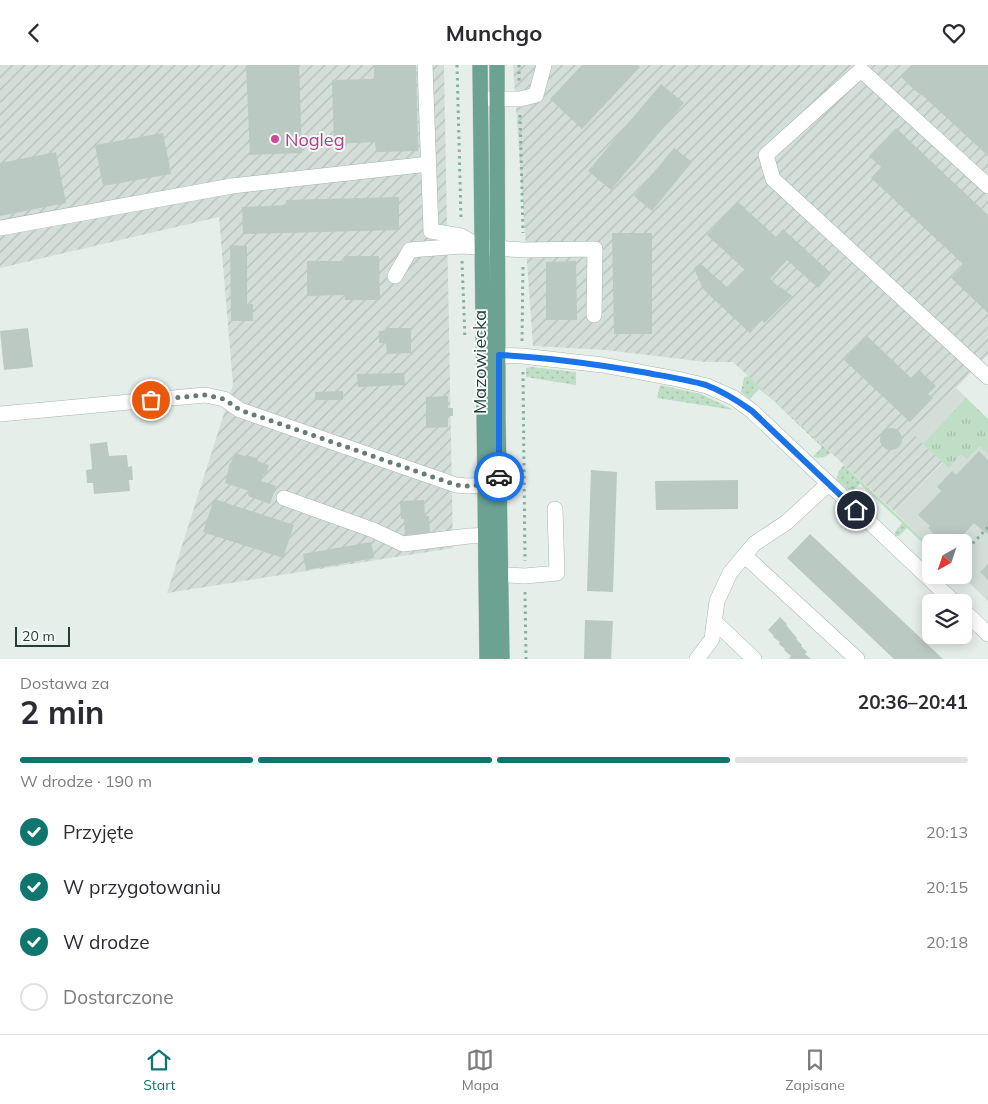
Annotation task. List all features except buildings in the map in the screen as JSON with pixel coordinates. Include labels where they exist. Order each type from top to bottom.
[{"type":"main road","name":"Mazowiecka","points":[[480,65],[483,355],[494,536],[502,574],[502,659]]},
{"type":"main road","name":"Mazowiecka","points":[[492,484],[499,355],[497,65]]},
{"type":"main road","name":"Mazowiecka","points":[[487,659],[487,574],[494,536]]},
{"type":"street","points":[[425,65],[431,231],[482,248],[524,250],[596,249],[594,315]]},
{"type":"street","points":[[480,99],[520,99],[536,95],[544,65]]},
{"type":"street","points":[[988,186],[861,70],[766,155],[773,179],[988,377]]},
{"type":"street","points":[[0,228],[232,186],[429,164]]},
{"type":"street","points":[[395,277],[410,250],[461,241]]},
{"type":"street","points":[[483,355],[522,356],[603,365],[707,386],[734,399],[752,411],[944,594]]},
{"type":"street","points":[[0,414],[205,395],[224,399],[240,410],[456,485],[492,484]]},
{"type":"street","points":[[697,659],[712,639],[716,601],[730,573],[754,545],[787,522],[828,484]]},
{"type":"street","points":[[284,498],[373,530],[403,545],[468,536],[494,536]]},
{"type":"street","points":[[487,574],[525,576],[557,573],[555,509]]},
{"type":"street","points":[[744,556],[857,659]]},
{"type":"street","points":[[972,619],[988,634]]},
{"type":"street","points":[[714,621],[754,659]]},
{"type":"path","points":[[457,65],[465,347]]},
{"type":"path","points":[[972,544],[988,527]]},
{"type":"shaded area","points":[[0,65],[444,65],[453,548],[167,593],[233,385],[219,217],[0,268]]},
{"type":"shaded area","points":[[513,65],[988,65],[988,354],[913,434],[942,462],[895,512],[733,362],[706,362],[606,350],[533,346]]},
{"type":"shaded area","points":[[956,388],[988,419],[988,601],[970,584],[972,584],[972,534],[922,534],[922,538],[895,512],[942,463],[912,435]]},
{"type":"green space","points":[[526,368],[576,372],[576,385],[526,377]]},
{"type":"green space","points":[[748,376],[831,453],[818,458],[813,457],[822,447],[773,400],[759,389],[750,399],[741,392],[744,378]]},
{"type":"green space","points":[[660,385],[701,394],[734,410],[657,398]]},
{"type":"green space","points":[[966,398],[988,419],[988,453],[980,446],[967,459],[961,454],[949,468],[923,444]]},
{"type":"green space","points":[[844,465],[922,539],[922,542],[907,528],[899,536],[895,536],[895,532],[902,523],[860,484],[851,492],[836,480],[839,471]]},
{"type":"way so far","points":[[151,400],[205,395],[224,399],[240,410],[456,485],[468,486],[500,483],[499,477]]},
{"type":"place","name":"Nogleg","points":[[275,139]]},
{"type":"route","points":[[499,477],[499,355],[522,356],[603,365],[707,386],[734,399],[752,411],[856,510]]}]
